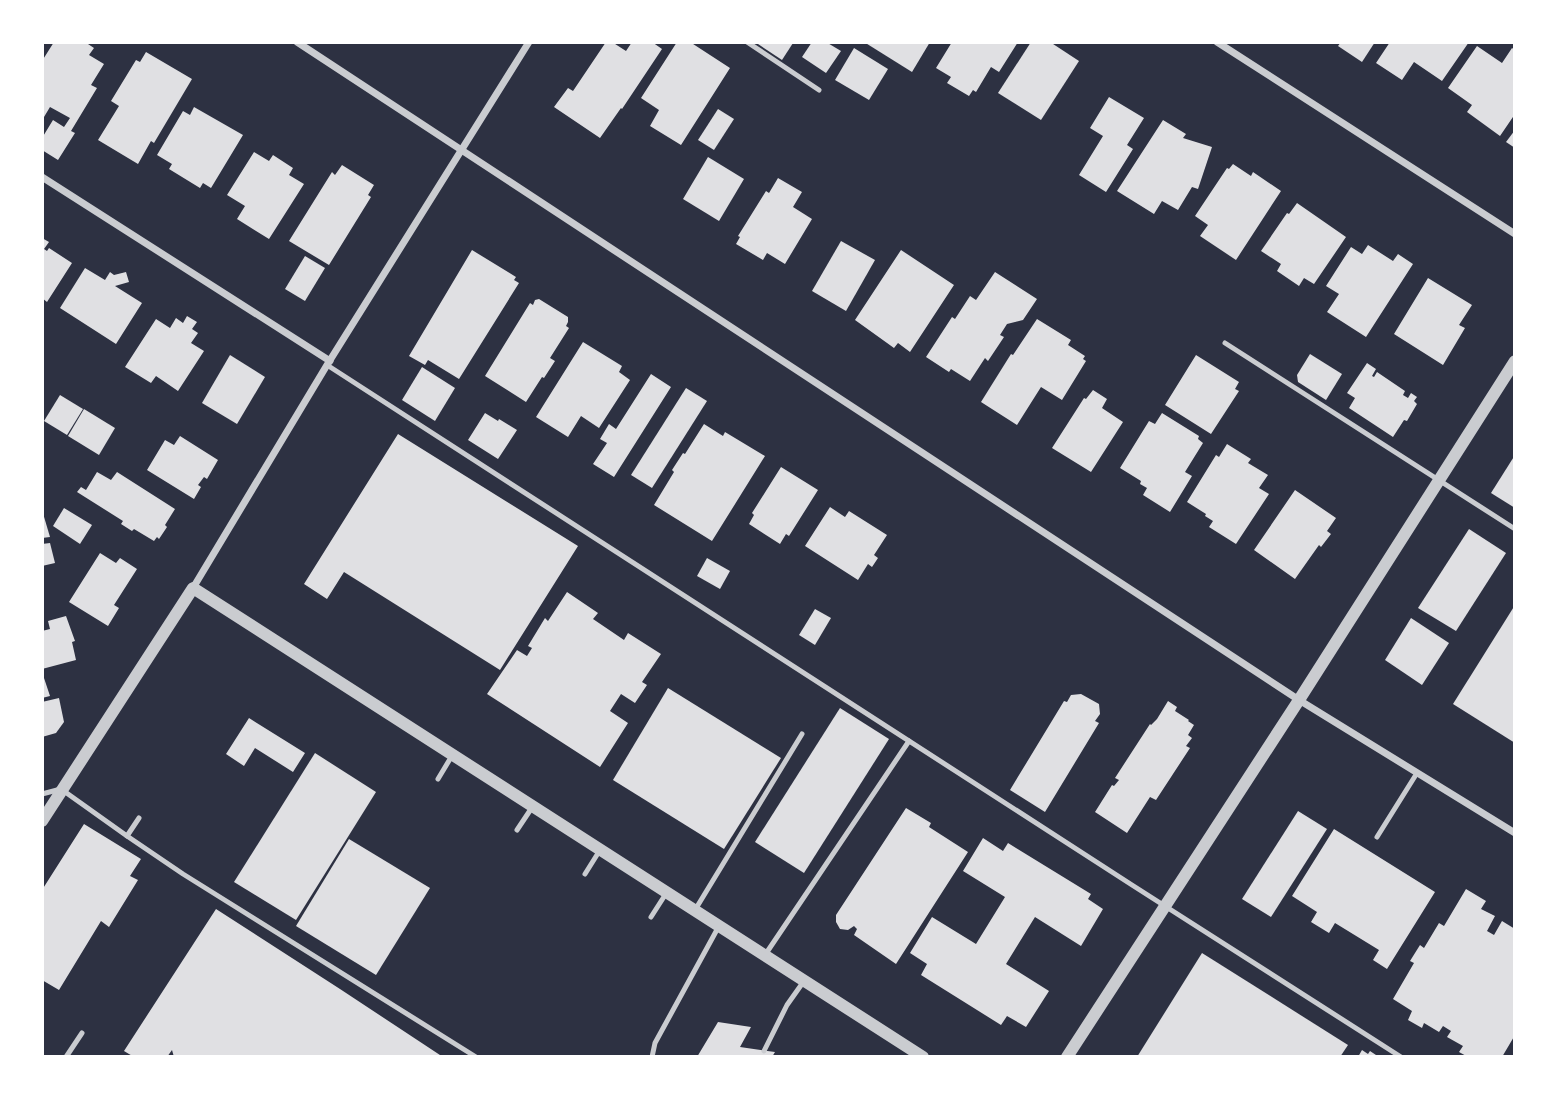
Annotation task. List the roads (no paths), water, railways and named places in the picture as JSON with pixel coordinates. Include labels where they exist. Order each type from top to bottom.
[{"type":"street","points":[[297,42],[1299,699],[1515,833]]},
{"type":"street","points":[[42,821],[193,587],[529,42]]},
{"type":"street","points":[[1217,42],[1515,234]]},
{"type":"street","points":[[42,177],[329,363]]},
{"type":"street","points":[[1067,1057],[1515,361]]},
{"type":"street","points":[[193,587],[923,1057]]},
{"type":"lane","points":[[747,42],[819,90]]},
{"type":"lane","points":[[1225,343],[1515,529]]},
{"type":"lane","points":[[329,363],[909,741],[1401,1057]]},
{"type":"lane","points":[[695,910],[802,734]]},
{"type":"lane","points":[[765,955],[909,741]]},
{"type":"lane","points":[[438,779],[453,754]]},
{"type":"lane","points":[[1377,837],[1417,773]]},
{"type":"lane","points":[[42,794],[61,789],[127,836],[476,1057]]},
{"type":"lane","points":[[517,830],[533,806]]},
{"type":"lane","points":[[127,836],[139,818]]},
{"type":"lane","points":[[585,874],[600,849]]},
{"type":"lane","points":[[651,917],[667,892]]},
{"type":"lane","points":[[652,1057],[655,1043],[719,926]]},
{"type":"lane","points":[[764,1051],[787,1004],[805,980]]},
{"type":"lane","points":[[66,1057],[82,1033]]}]
